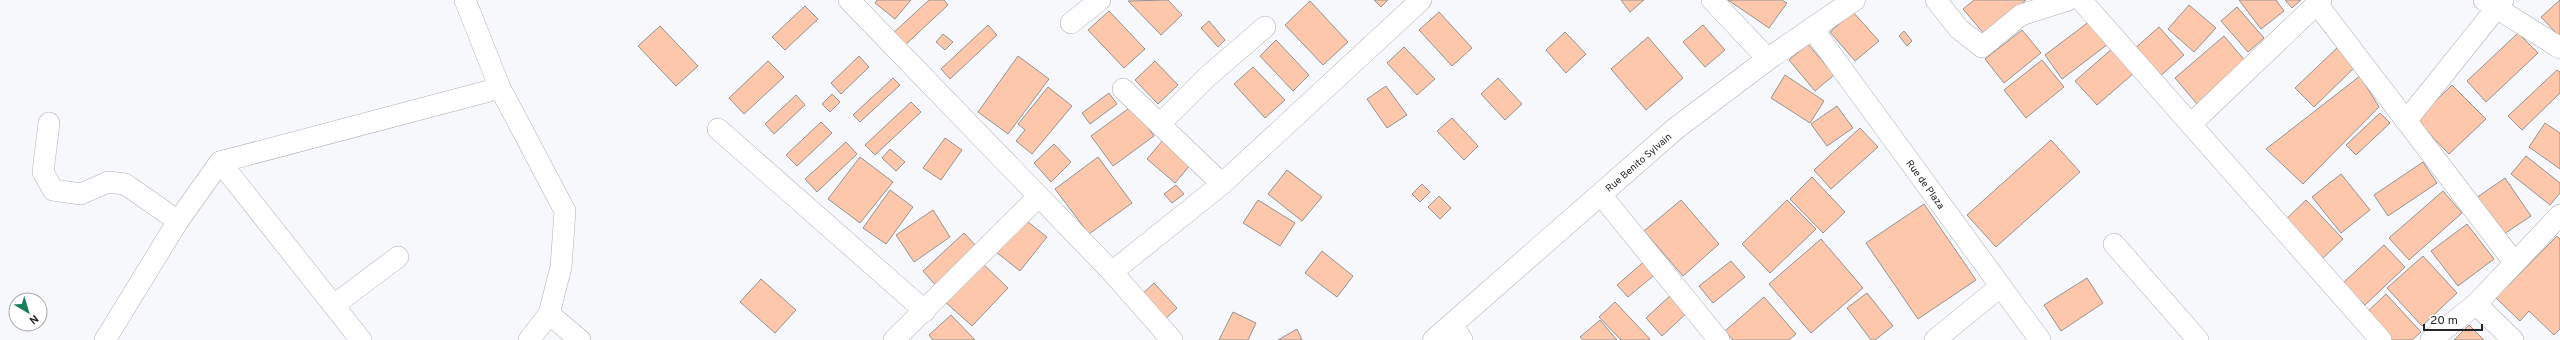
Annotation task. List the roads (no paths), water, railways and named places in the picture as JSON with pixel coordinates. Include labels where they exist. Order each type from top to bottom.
[{"type":"main road","name":"Rue Benito Sylvain","points":[[1434,340],[1457,333],[1601,195],[1675,129],[1768,59],[1854,0]]},
{"type":"street","points":[[465,0],[500,88],[565,211],[561,267],[550,314],[529,340]]},
{"type":"street","points":[[849,0],[1112,272],[1169,339]]},
{"type":"street","points":[[1071,24],[1100,0]]},
{"type":"street","points":[[1112,272],[1222,184],[1421,0]]},
{"type":"street","points":[[1712,0],[1768,59]]},
{"type":"street","points":[[1936,0],[1959,29],[1982,47],[2021,15],[2068,0]]},
{"type":"street","points":[[2081,0],[2382,340]]},
{"type":"street","points":[[2192,124],[2319,2],[2514,262]]},
{"type":"street","points":[[2406,120],[2495,3],[2560,48]]},
{"type":"street","points":[[1160,124],[1207,77],[1265,28]]},
{"type":"street","name":"Rue de Plaza","points":[[1812,28],[2040,340]]},
{"type":"street","points":[[105,340],[178,221],[220,162],[500,88]]},
{"type":"street","points":[[1123,89],[1222,184]]},
{"type":"street","points":[[49,122],[43,172],[52,190],[81,194],[108,182],[125,184],[178,221]]},
{"type":"street","points":[[718,128],[925,311]]},
{"type":"street","points":[[220,162],[361,340]]},
{"type":"street","points":[[1601,195],[1719,340]]},
{"type":"street","points":[[894,340],[925,311],[1038,197]]},
{"type":"street","points":[[2431,340],[2476,304],[2560,215]]},
{"type":"street","points":[[2114,244],[2198,340]]},
{"type":"street","points":[[334,305],[398,257]]},
{"type":"street","points":[[1935,340],[2001,286]]},
{"type":"street","points":[[2476,304],[2513,340]]},
{"type":"street","points":[[550,314],[580,340]]}]
